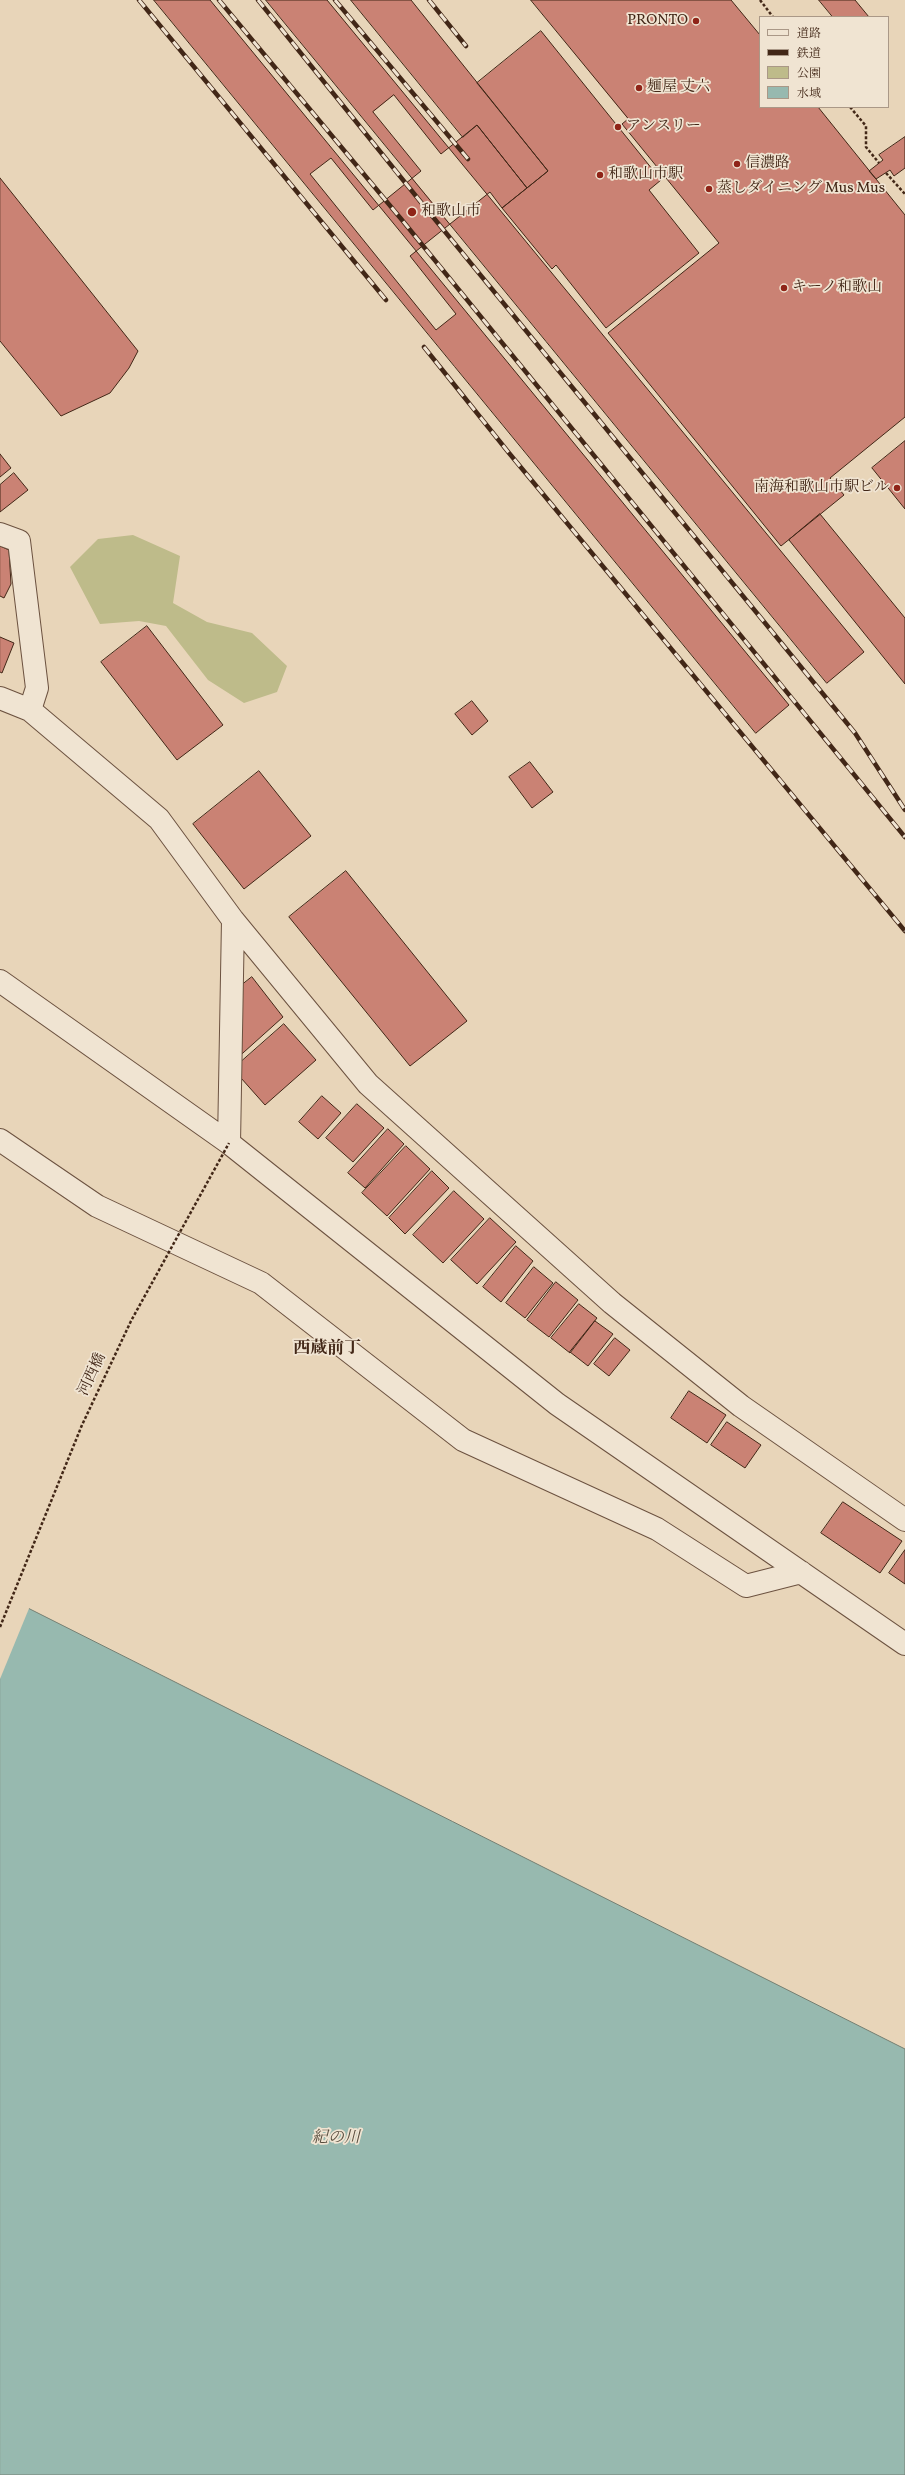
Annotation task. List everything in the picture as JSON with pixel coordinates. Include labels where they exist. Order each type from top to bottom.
[{"type":"street","points":[[0,534],[19,541],[36,688],[30,710]]},
{"type":"street","points":[[0,698],[30,710],[159,819],[233,920],[368,1084],[612,1303],[741,1406],[905,1520]]},
{"type":"street","points":[[229,1143],[233,920]]},
{"type":"street","points":[[0,981],[229,1143],[557,1404],[905,1644]]},
{"type":"street","points":[[0,1140],[97,1206],[261,1283],[463,1440],[657,1529],[746,1586],[801,1572]]},
{"type":"path","points":[[760,0],[772,16]]},
{"type":"path","points":[[851,108],[866,126],[866,147],[879,163]]},
{"type":"path","points":[[886,173],[905,194]]},
{"type":"path","name":"河西橋","points":[[0,1627],[82,1425],[131,1321],[229,1143]]},
{"type":"green space","points":[[133,535],[180,556],[173,603],[207,622],[252,633],[287,666],[277,692],[244,703],[208,680],[166,626],[139,621],[100,624],[70,567],[98,539]]},
{"type":"water","name":"紀の川","points":[[0,1594],[905,2049],[905,2475],[0,2475]]},
{"type":"pier","points":[[0,1592],[30,1606],[0,1679]]},
{"type":"building","points":[[154,0],[210,0],[789,705],[756,733]]},
{"type":"building","points":[[266,0],[327,0],[864,652],[827,683]]},
{"type":"building","points":[[351,0],[411,0],[548,171],[527,188],[477,125],[463,137]]},
{"type":"building","name":"キーノ和歌山","points":[[531,0],[731,0],[759,34],[759,108],[819,108],[905,215],[905,417],[830,478],[844,495],[781,546],[608,333],[719,243],[622,124],[628,119]]},
{"type":"building","points":[[819,0],[855,0],[868,16],[832,16]]},
{"type":"building","name":"和歌山市駅","points":[[541,31],[661,180],[649,190],[699,253],[606,328],[556,265],[552,269],[502,208],[548,171],[477,83]]},
{"type":"building","points":[[394,95],[441,154],[477,125],[527,188],[502,208],[490,192],[410,256],[456,314],[436,330],[310,174],[331,158],[373,210],[421,171],[373,112]]},
{"type":"building","points":[[905,137],[905,168],[894,176],[890,170],[876,179],[869,171],[883,160],[879,155]]},
{"type":"building","points":[[0,178],[138,351],[129,368],[110,393],[61,416],[0,341]]},
{"type":"building","name":"南海和歌山市駅ビル","points":[[905,441],[905,509],[872,468]]},
{"type":"building","points":[[0,454],[11,468],[0,477]]},
{"type":"building","points":[[14,473],[28,490],[0,512],[0,485]]},
{"type":"building","points":[[820,514],[905,618],[905,684],[789,540]]},
{"type":"building","points":[[0,546],[9,550],[11,584],[4,598],[0,596]]},
{"type":"building","points":[[147,626],[223,725],[177,760],[101,662]]},
{"type":"building","points":[[0,637],[14,643],[2,673],[0,672]]},
{"type":"building","points":[[472,701],[488,721],[472,735],[455,714]]},
{"type":"building","points":[[530,762],[553,792],[532,808],[509,777]]},
{"type":"building","points":[[259,771],[311,836],[244,889],[193,824]]},
{"type":"building","points":[[346,871],[467,1021],[410,1066],[289,917]]},
{"type":"building","points":[[252,977],[283,1017],[234,1061],[238,988]]},
{"type":"building","points":[[284,1024],[316,1060],[265,1105],[233,1069]]},
{"type":"building","points":[[322,1096],[341,1113],[318,1139],[299,1122]]},
{"type":"building","points":[[357,1104],[384,1128],[353,1162],[326,1138]]},
{"type":"building","points":[[388,1129],[404,1144],[365,1188],[348,1173]]},
{"type":"building","points":[[406,1146],[430,1169],[387,1216],[362,1193]]},
{"type":"building","points":[[432,1171],[449,1188],[405,1234],[389,1218]]},
{"type":"building","points":[[454,1191],[484,1219],[443,1263],[413,1235]]},
{"type":"building","points":[[490,1218],[516,1242],[477,1284],[451,1260]]},
{"type":"building","points":[[516,1246],[533,1261],[501,1302],[483,1287]]},
{"type":"building","points":[[534,1267],[553,1283],[525,1318],[506,1303]]},
{"type":"building","points":[[556,1282],[578,1300],[549,1337],[527,1320]]},
{"type":"building","points":[[579,1304],[597,1318],[570,1353],[551,1338]]},
{"type":"building","points":[[595,1321],[613,1334],[588,1366],[570,1352]]},
{"type":"building","points":[[615,1338],[630,1350],[609,1376],[594,1364]]},
{"type":"building","points":[[689,1391],[726,1415],[707,1443],[671,1418]]},
{"type":"building","points":[[727,1422],[761,1445],[745,1468],[711,1445]]},
{"type":"building","points":[[843,1502],[902,1541],[880,1573],[821,1533]]},
{"type":"building","points":[[905,1550],[905,1584],[889,1573]]},
{"type":"railway","points":[[139,0],[386,300]]},
{"type":"railway","points":[[219,0],[402,220],[905,837]]},
{"type":"railway","points":[[258,0],[424,206],[855,733],[905,810]]},
{"type":"railway","points":[[335,0],[468,159]]},
{"type":"railway","points":[[429,0],[466,46]]},
{"type":"railway","points":[[424,347],[509,453],[905,931]]},
{"type":"place","name":"PRONTO","points":[[696,21]]},
{"type":"place","name":"麺屋 丈六","points":[[639,88]]},
{"type":"place","name":"アンスリー","points":[[618,127]]},
{"type":"place","name":"信濃路","points":[[737,164]]},
{"type":"place","name":"和歌山市駅","points":[[600,175]]},
{"type":"place","name":"蒸しダイニング Mus Mus","points":[[709,189]]},
{"type":"place","name":"和歌山市","points":[[412,212]]},
{"type":"place","name":"キーノ和歌山","points":[[784,288]]},
{"type":"place","name":"南海和歌山市駅ビル","points":[[897,488]]},
{"type":"district","name":"西蔵前丁","points":[[327,1350]]}]
